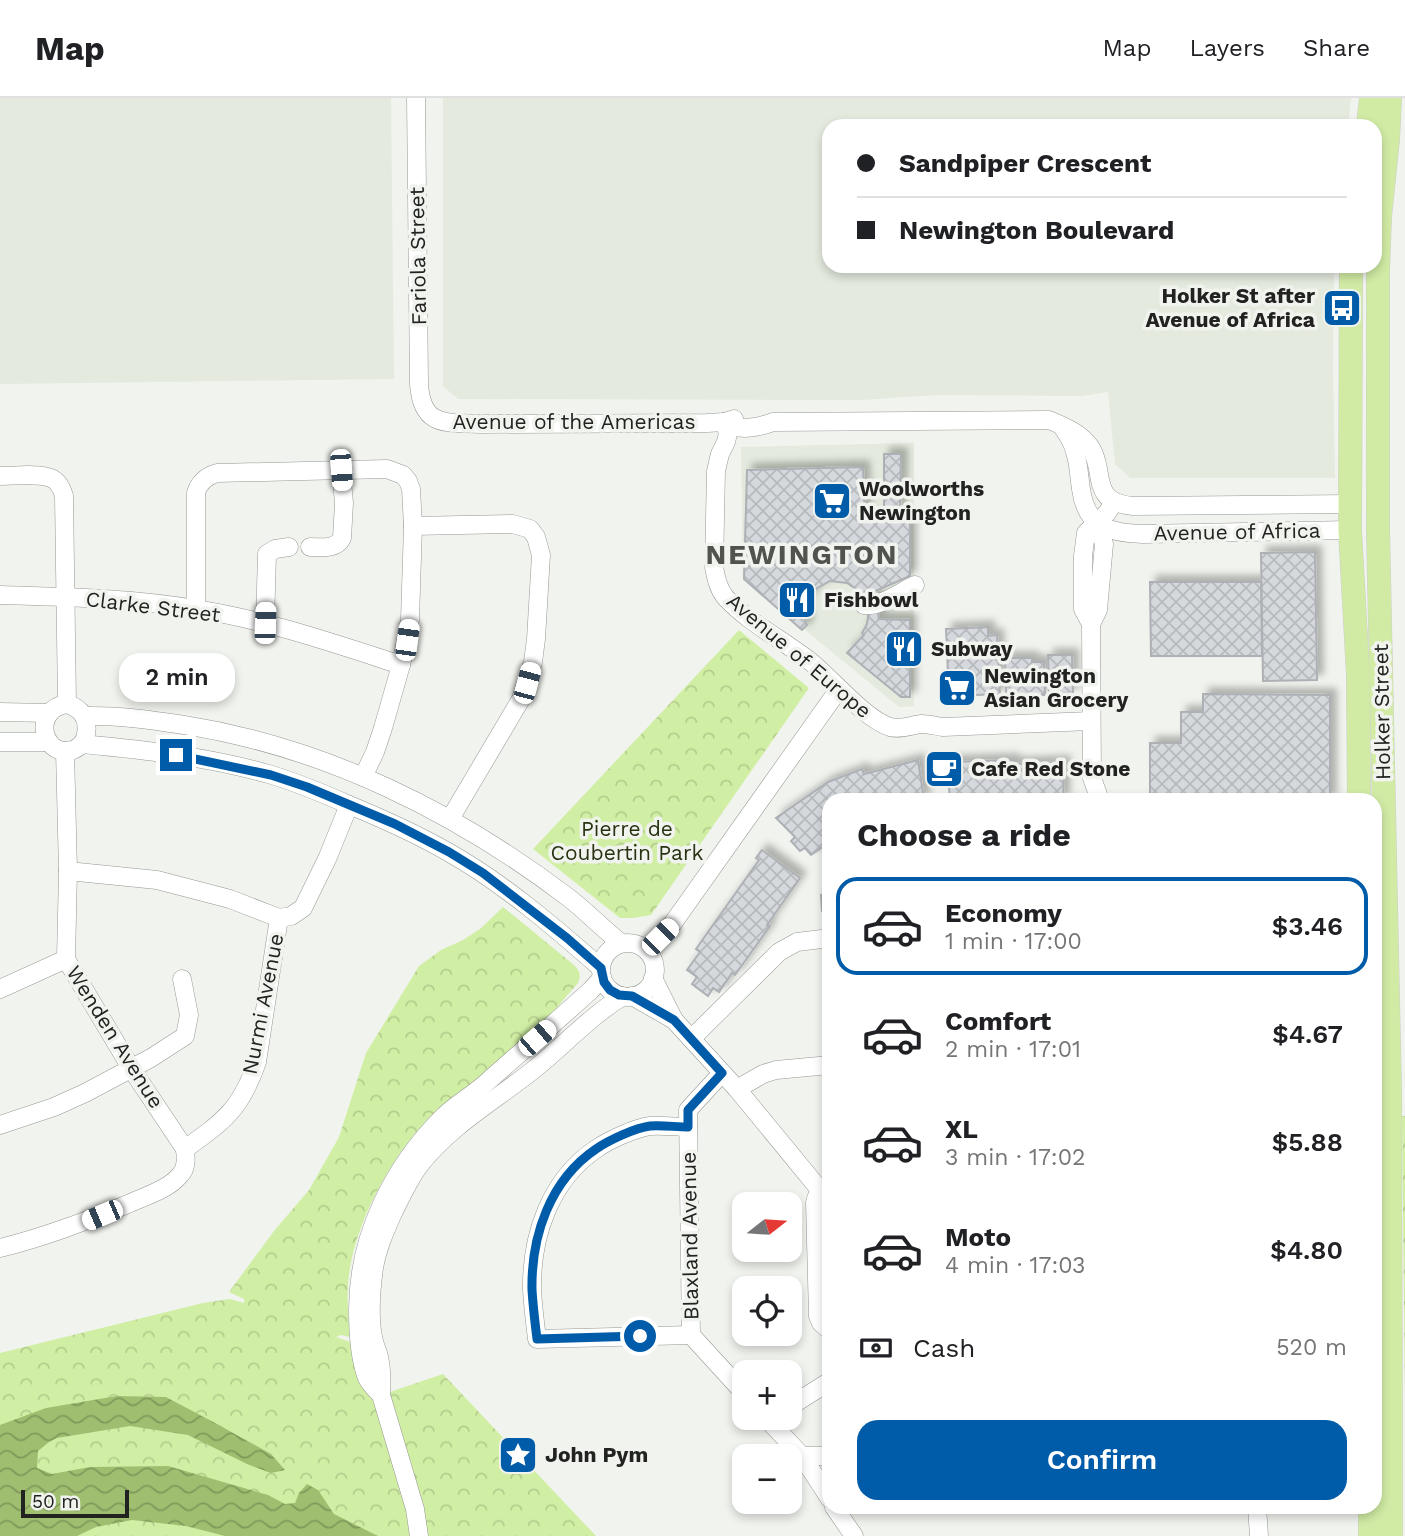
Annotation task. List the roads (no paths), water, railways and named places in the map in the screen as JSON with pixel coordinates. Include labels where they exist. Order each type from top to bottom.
[{"type":"main road","points":[[1369,119],[1371,98]]},
{"type":"main road","name":"Holker Street","points":[[1382,197],[1390,98]]},
{"type":"main road","name":"Holker Street","points":[[1351,273],[1350,530],[1358,674],[1359,793]]},
{"type":"main road","name":"Holker Street","points":[[1378,273],[1378,530],[1390,1095],[1391,1536]]},
{"type":"main road","name":"Avenue of Africa","points":[[1350,504],[1379,503]]},
{"type":"main road","name":"Avenue of Africa","points":[[1350,530],[1378,530]]},
{"type":"main road","points":[[1370,1514],[1370,1536]]},
{"type":"street","name":"Fariola Street","points":[[416,98],[418,384],[422,406],[427,412]]},
{"type":"street","name":"Avenue of the Americas","points":[[427,412],[444,422],[481,424],[724,422],[738,418],[764,418],[773,422]]},
{"type":"street","name":"Avenue of the Americas","points":[[724,422],[733,428],[759,427],[773,422],[1049,420],[1061,425],[1090,446],[1102,488],[1114,502]]},
{"type":"street","name":"Avenue of Europe","points":[[724,422],[728,433],[716,471],[714,567],[721,592],[728,600],[812,663],[878,722],[892,728],[922,724],[943,727],[1090,721]]},
{"type":"street","points":[[1061,425],[1075,452],[1085,506],[1091,519],[1098,523]]},
{"type":"street","points":[[726,442],[746,427]]},
{"type":"street","points":[[196,608],[196,493],[198,486],[210,475],[217,472],[387,469],[403,475],[411,489],[413,526],[410,620],[401,665],[375,751],[363,777]]},
{"type":"street","points":[[310,547],[334,546],[342,538],[344,503],[341,470]]},
{"type":"street","points":[[0,476],[43,476],[58,482],[61,489],[65,504],[67,704]]},
{"type":"street","name":"Avenue of Africa","points":[[1114,502],[1133,506],[1350,504]]},
{"type":"street","points":[[1097,793],[1092,778],[1091,624],[1083,609],[1083,556],[1086,533],[1098,523],[1114,502]]},
{"type":"street","name":"Avenue of Africa","points":[[1098,523],[1111,531],[1143,534],[1350,530]]},
{"type":"street","points":[[413,526],[513,524],[530,529],[536,537],[541,555],[536,639],[527,683],[521,699],[450,819]]},
{"type":"street","points":[[265,623],[267,554],[275,549],[289,547]]},
{"type":"street","points":[[864,605],[877,604],[915,585]]},
{"type":"street","name":"Clarke Street","points":[[0,595],[114,599],[196,608],[265,623],[401,665]]},
{"type":"street","points":[[646,950],[673,923],[839,689]]},
{"type":"street","points":[[82,744],[87,730],[84,716],[77,708],[67,704],[49,713],[44,728],[49,743],[56,749],[65,751],[82,744],[143,750],[222,763],[307,787],[395,824],[483,873],[554,927],[602,973],[610,990],[628,996],[674,1020]]},
{"type":"street","points":[[0,712],[49,713]]},
{"type":"street","points":[[84,716],[158,721],[222,732],[286,748],[363,777],[450,819],[511,857],[569,898],[621,943]]},
{"type":"street","points":[[0,742],[49,743]]},
{"type":"street","name":"Wenden Avenue","points":[[65,751],[68,871],[66,959],[131,1068],[185,1149]]},
{"type":"street","name":"Nurmi Avenue","points":[[185,1149],[229,1114],[252,1075],[257,1062],[279,918],[291,916],[303,908],[349,805]]},
{"type":"street","points":[[68,871],[157,880],[230,899],[279,918]]},
{"type":"street","points":[[691,1040],[779,952],[797,942],[822,939]]},
{"type":"street","points":[[381,1395],[368,1381],[359,1345],[358,1297],[369,1234],[399,1172],[439,1122],[591,990],[602,973],[607,952],[621,943],[634,943],[646,950],[654,966],[653,978],[645,990],[603,1008],[537,1067],[447,1136],[418,1167],[406,1185],[377,1251],[372,1322],[373,1339],[383,1378],[381,1395],[415,1509],[419,1536]]},
{"type":"street","points":[[0,989],[66,959]]},
{"type":"street","points":[[653,978],[674,1020],[822,1185]]},
{"type":"street","points":[[0,1125],[54,1107],[85,1093],[160,1052],[185,1035],[189,1015],[183,979]]},
{"type":"street","points":[[737,1089],[776,1070],[822,1066]]},
{"type":"street","name":"Blaxland Avenue","points":[[722,1073],[688,1110],[691,1335],[732,1380]]},
{"type":"street","points":[[688,1127],[649,1126],[614,1138],[586,1156],[569,1173],[555,1192],[542,1220],[535,1249],[532,1290],[537,1339],[691,1335]]},
{"type":"street","points":[[0,1248],[64,1230],[158,1191],[172,1183],[184,1170],[185,1149]]},
{"type":"street","points":[[822,1191],[817,1195],[816,1203],[818,1316],[822,1324]]},
{"type":"street","points":[[802,1399],[822,1386]]},
{"type":"street","points":[[780,1430],[792,1444]]},
{"type":"street","points":[[802,1456],[822,1456]]},
{"type":"street","points":[[802,1456],[822,1487]]},
{"type":"street","points":[[839,1514],[853,1536]]},
{"type":"street","points":[[1257,1514],[1259,1536]]},
{"type":"water","points":[[117,1396],[166,1397],[271,1454],[285,1470],[271,1473],[188,1435],[130,1426],[57,1438],[38,1451],[37,1468],[52,1474],[90,1467],[168,1466],[268,1495],[285,1504],[295,1503],[307,1484],[318,1490],[334,1514],[378,1536],[225,1536],[186,1526],[132,1520],[96,1527],[77,1536],[0,1536],[0,1425],[46,1408]]},
{"type":"place","name":"Holker St after Avenue of Africa","points":[[1342,308]]},
{"type":"place","name":"Woolworths Newington","points":[[832,501]]},
{"type":"place","name":"Fishbowl","points":[[797,600]]},
{"type":"place","name":"Subway","points":[[904,649]]},
{"type":"place","name":"Newington Asian Grocery","points":[[957,688]]},
{"type":"place","name":"Cafe Red Stone","points":[[944,769]]},
{"type":"place","name":"John Pym","points":[[518,1455]]},
{"type":"district","name":"NEWINGTON","points":[[802,554]]},
{"type":"park label","name":"Pierre de Coubertin Park","points":[[627,841]]}]
